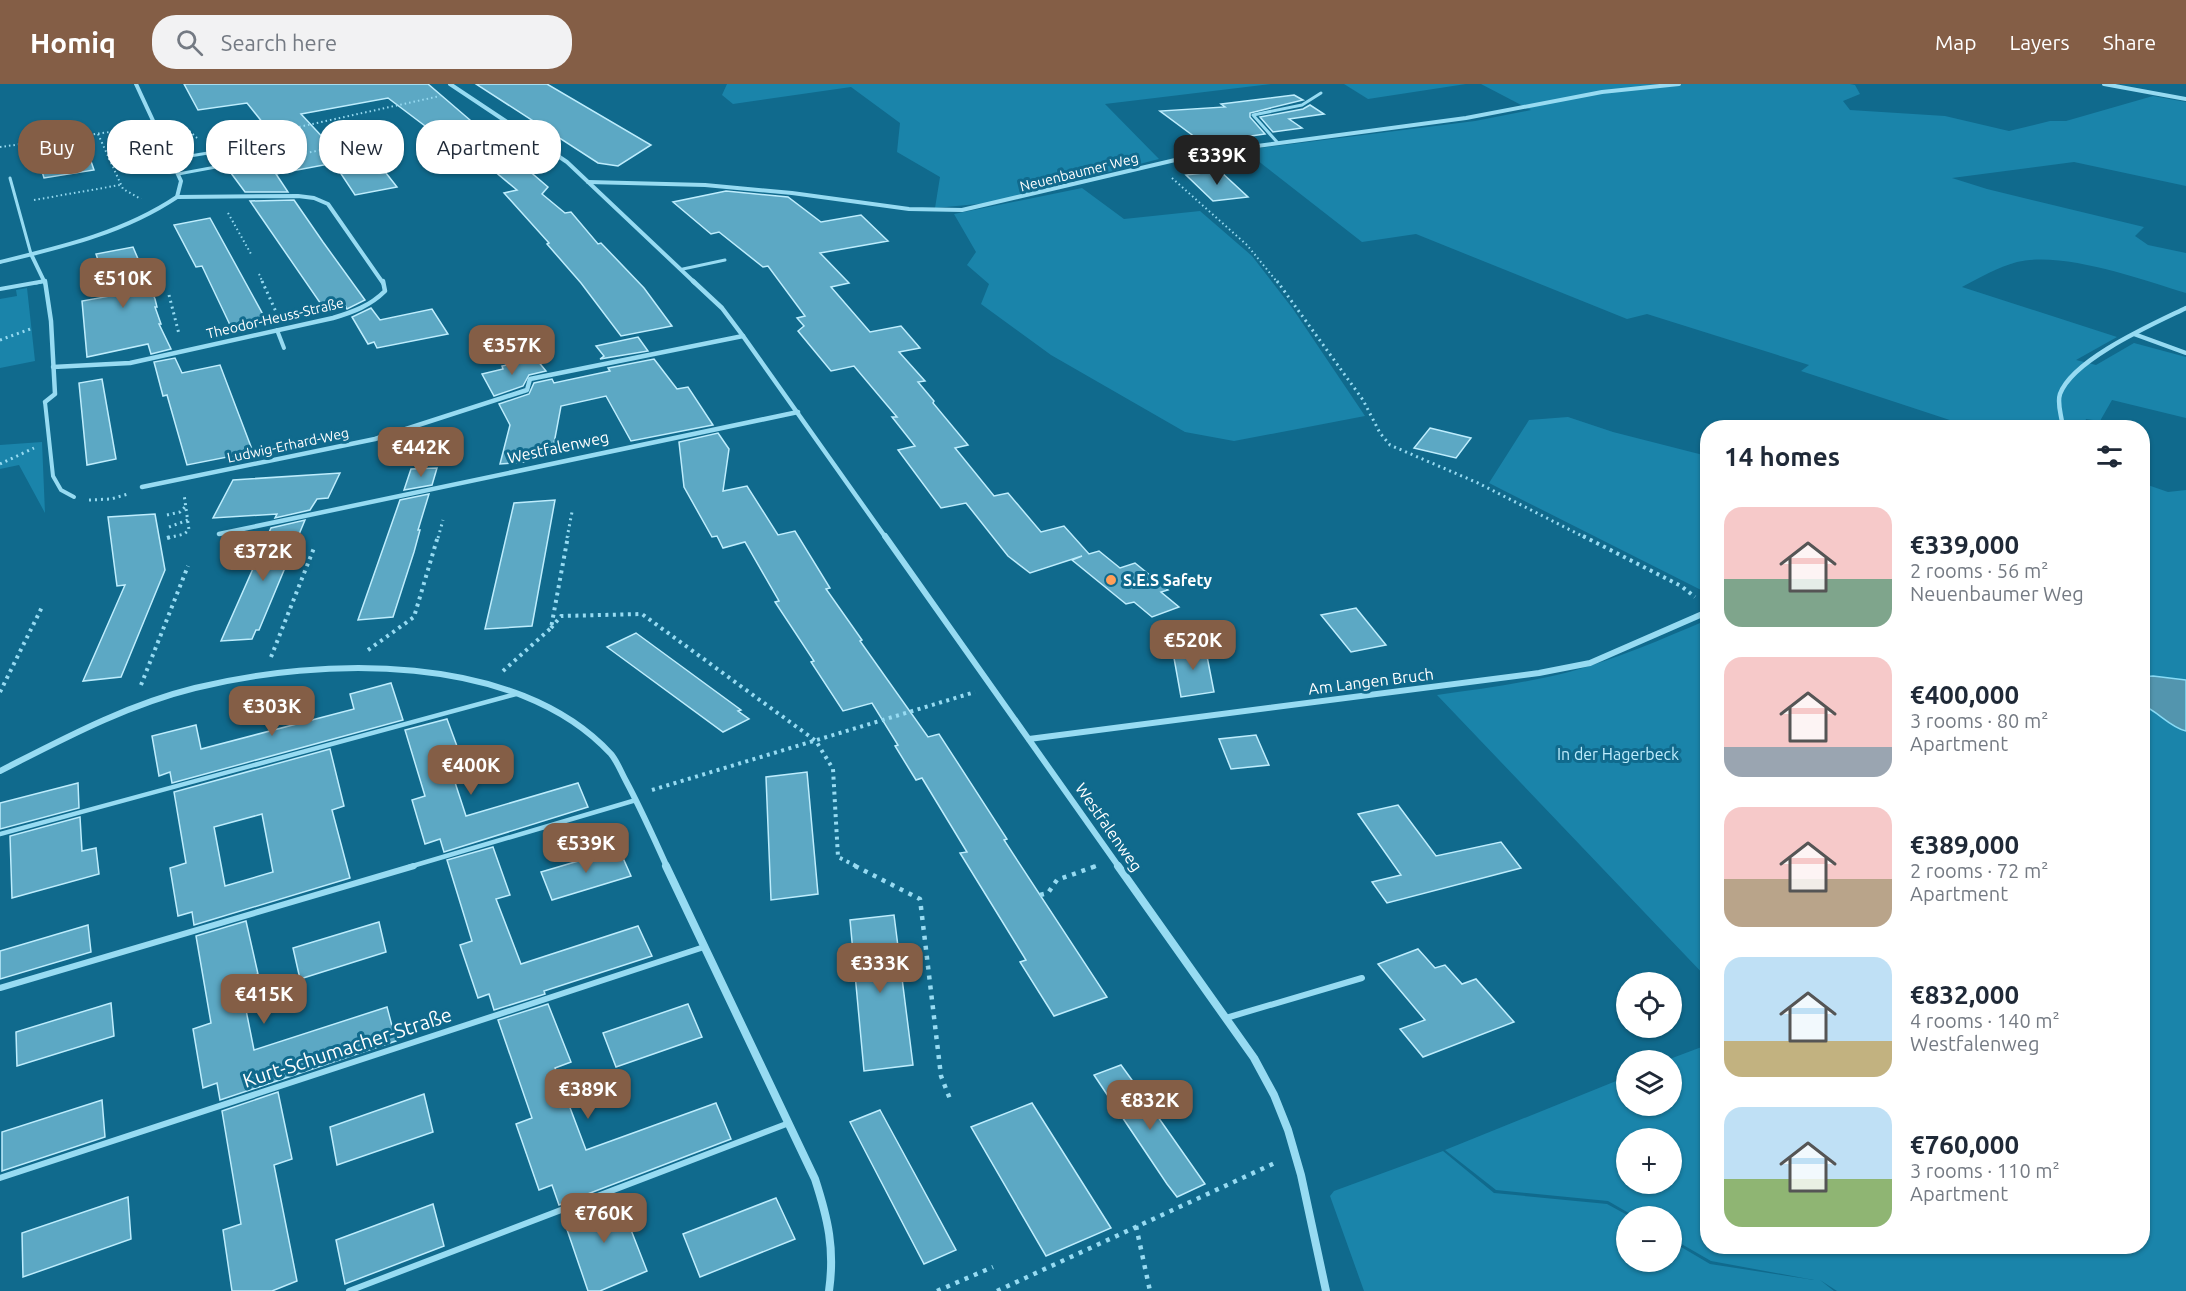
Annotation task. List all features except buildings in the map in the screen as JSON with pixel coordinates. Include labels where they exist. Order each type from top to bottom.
[{"type":"street","points":[[136,84],[153,120]]},
{"type":"street","name":"Westfalenweg","points":[[450,84],[550,149],[683,269],[722,308],[743,336],[1254,1058],[1279,1106],[1294,1154],[1312,1219],[1326,1291]]},
{"type":"street","name":"Neuenbaumer Weg","points":[[587,182],[638,182],[766,191],[902,210],[937,212],[989,205],[1152,164],[1277,142],[1466,118],[1602,92],[1679,84]]},
{"type":"street","points":[[2104,84],[2186,99]]},
{"type":"street","points":[[0,262],[113,231],[160,209],[177,197],[181,181],[178,174]]},
{"type":"street","name":"Theodor-Heuss-Straße","points":[[53,367],[130,363],[183,352],[357,310],[376,300],[385,291],[382,279],[328,204],[314,198],[298,196],[177,197]]},
{"type":"street","points":[[31,254],[45,281],[51,321],[55,394],[45,402]]},
{"type":"street","points":[[2062,420],[2059,397],[2071,376],[2134,334],[2186,308]]},
{"type":"street","name":"Ludwig-Erhard-Weg","points":[[142,487],[375,439],[496,398],[527,390],[530,379],[743,336]]},
{"type":"street","name":"Westfalenweg","points":[[219,534],[798,412]]},
{"type":"street","name":"Am Langen Bruch","points":[[1029,739],[1539,673],[1590,663],[1700,615]]},
{"type":"street","points":[[0,771],[132,708],[194,688],[264,674],[343,669],[402,669],[440,674],[521,693],[558,711],[590,733],[613,756],[789,1123],[815,1179],[829,1223],[833,1264],[829,1291]]},
{"type":"lane","points":[[1277,142],[1253,115],[1302,105],[1321,93]]},
{"type":"lane","points":[[10,178],[31,254]]},
{"type":"lane","points":[[683,269],[725,260]]},
{"type":"lane","points":[[0,289],[45,281]]},
{"type":"lane","points":[[277,330],[284,348]]},
{"type":"lane","points":[[2134,334],[2186,353]]},
{"type":"lane","points":[[45,402],[52,476],[61,490],[74,496]]},
{"type":"lane","points":[[0,834],[521,693]]},
{"type":"lane","points":[[0,988],[635,798]]},
{"type":"lane","name":"Kurt-Schumacher-Straße","points":[[0,1178],[704,947]]},
{"type":"lane","points":[[1226,1018],[1362,978]]},
{"type":"lane","points":[[349,1291],[789,1123]]},
{"type":"path","points":[[307,125],[462,92]]},
{"type":"path","points":[[0,147],[107,133]]},
{"type":"path","points":[[98,134],[107,156]]},
{"type":"path","points":[[1152,164],[1168,174],[1247,245],[1304,317],[1362,399],[1380,433],[1390,445],[1478,483],[1681,586],[1698,599]]},
{"type":"path","points":[[115,174],[123,189],[160,209]]},
{"type":"path","points":[[33,200],[120,185]]},
{"type":"path","points":[[219,196],[251,254]]},
{"type":"path","points":[[259,274],[283,329]]},
{"type":"path","points":[[169,295],[183,352]]},
{"type":"path","points":[[0,340],[51,321]]},
{"type":"path","points":[[0,464],[49,440]]},
{"type":"path","points":[[167,538],[184,534],[189,530],[182,479]]},
{"type":"path","points":[[74,496],[96,501],[111,499],[142,487]]},
{"type":"path","points":[[167,515],[180,512],[186,507]]},
{"type":"path","points":[[551,628],[572,512]]},
{"type":"path","points":[[169,526],[188,520]]},
{"type":"path","points":[[343,669],[414,616],[443,520]]},
{"type":"path","points":[[264,674],[314,548]]},
{"type":"path","points":[[132,708],[188,566]]},
{"type":"path","points":[[0,692],[43,605]]},
{"type":"path","points":[[486,686],[551,628],[561,616],[642,615],[816,741],[833,769],[838,857],[920,899],[941,1076],[951,1099]]},
{"type":"path","points":[[635,798],[992,687]]},
{"type":"path","points":[[1040,896],[1048,893],[1056,880],[1114,860]]},
{"type":"path","points":[[997,1291],[1294,1154]]},
{"type":"path","points":[[1136,1226],[1150,1291]]},
{"type":"path","points":[[937,1291],[993,1266]]},
{"type":"green space","points":[[727,84],[1271,84],[1105,104],[1159,159],[988,203],[935,208],[940,177],[897,152],[900,123],[851,87],[733,104],[722,95]]},
{"type":"green space","points":[[1344,84],[1466,84],[1368,99]]},
{"type":"green space","points":[[1481,84],[1850,84],[1855,85],[1860,94],[1843,101],[1850,110],[1945,116],[2009,131],[2050,121],[2066,121],[2153,96],[2186,102],[2186,186],[2074,162],[1952,178],[1987,189],[2144,227],[2135,236],[2148,245],[2186,253],[2186,293],[2101,268],[2056,260],[2017,262],[1962,287],[2117,337],[2076,360],[2096,365],[2134,343],[2186,357],[2186,418],[2112,400],[2101,420],[1950,420],[1801,371],[1809,365],[1647,314],[1627,319],[1416,234],[1362,242],[1244,150],[1475,121],[1531,110]]},
{"type":"green space","points":[[1082,188],[1124,219],[1200,211],[1252,256],[1293,309],[1365,416],[1234,441],[1185,432],[1051,355],[981,304],[989,284],[967,265],[976,252],[954,214]]},
{"type":"green space","points":[[27,288],[35,361],[0,368],[0,299],[17,296],[16,290]]},
{"type":"green space","points":[[1568,417],[1613,432],[1700,454],[1700,589],[1489,483],[1529,420]]},
{"type":"green space","points":[[42,442],[45,513],[19,465],[0,469],[0,445]]},
{"type":"green space","points":[[2150,486],[2168,492],[2186,490],[2186,1291],[1837,1291],[1820,1280],[1834,1291],[1364,1291],[1330,1196],[1334,1191],[1443,1151],[1494,1193],[1607,1204],[1616,1209],[1616,1272],[1682,1272],[1682,1247],[1710,1264],[1814,1280],[1711,1261],[1682,1244],[1682,1206],[1617,1206],[1608,1201],[1496,1190],[1445,1150],[1616,1081],[1616,1116],[1682,1116],[1682,1054],[1700,1048],[1700,1254],[2150,1254]]},
{"type":"green space","name":"In der Hagerbeck","points":[[1700,623],[1700,971],[1437,695],[1520,683],[1569,672]]},
{"type":"shaded area","points":[[2150,676],[2186,680],[2186,731],[2174,726],[2150,709]]},
{"type":"place","name":"S.E.S Safety","points":[[1111,580]]}]
